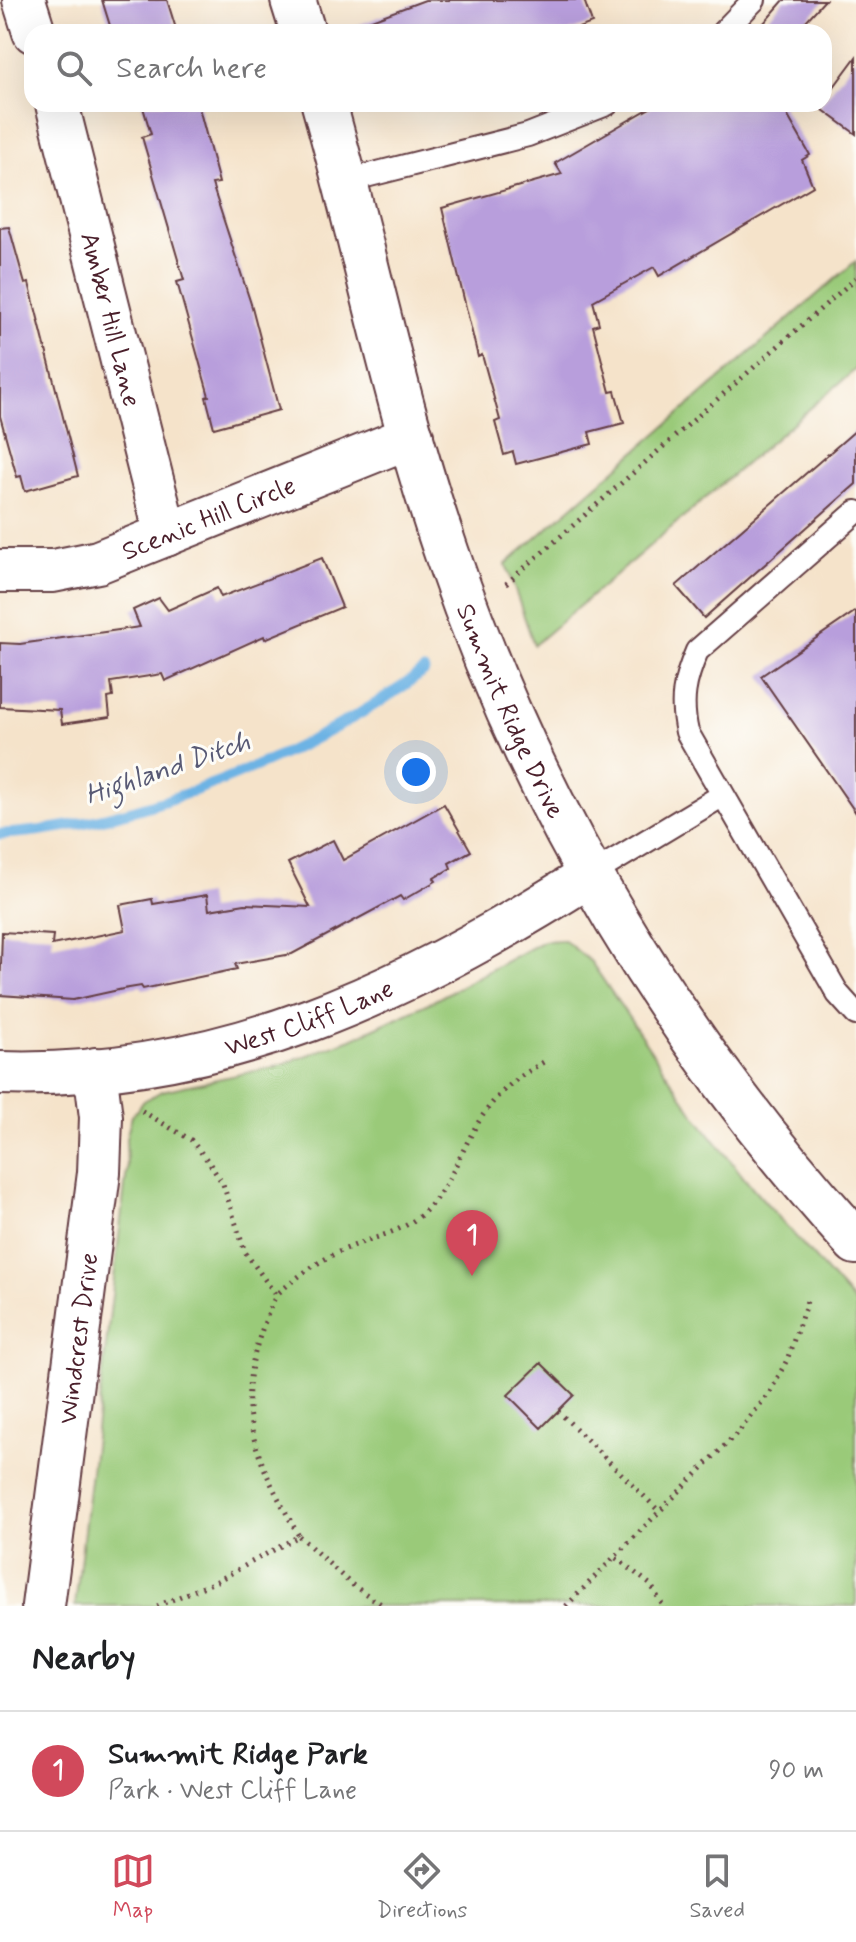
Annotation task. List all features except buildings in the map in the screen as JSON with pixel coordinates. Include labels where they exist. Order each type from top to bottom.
[{"type":"street","points":[[24,0],[32,24]]},
{"type":"street","points":[[293,0],[300,24]]},
{"type":"street","name":"Amber Hill Lane","points":[[59,112],[166,535]]},
{"type":"street","name":"Summit Ridge Drive","points":[[326,112],[412,436],[468,615],[549,799],[635,950],[710,1063],[800,1180],[856,1242]]},
{"type":"street","name":"Scenic Hill Circle","points":[[0,571],[53,571],[98,562],[412,436]]},
{"type":"street","name":"West Cliff Lane","points":[[0,1073],[95,1069],[219,1050],[322,1018],[389,990],[451,957],[590,875]]},
{"type":"street","name":"Windcrest Drive","points":[[43,1606],[99,1173],[101,1117],[95,1069]]},
{"type":"lane","points":[[731,24],[754,0]]},
{"type":"lane","points":[[346,181],[528,135],[587,112]]},
{"type":"lane","points":[[856,512],[697,651],[684,680],[681,706],[687,732],[838,994],[856,1014]]},
{"type":"lane","points":[[590,875],[723,795]]},
{"type":"path","points":[[506,584],[856,278]]},
{"type":"path","points":[[384,1606],[351,1584],[299,1536],[255,1447],[247,1411],[252,1356],[276,1295],[309,1267],[349,1247],[385,1236],[416,1219],[435,1201],[493,1102],[510,1082],[547,1060]]},
{"type":"path","points":[[142,1111],[191,1140],[208,1161],[223,1184],[245,1252],[276,1295]]},
{"type":"path","points":[[566,1606],[740,1430],[770,1392],[787,1360],[807,1301]]},
{"type":"path","points":[[558,1411],[660,1512]]},
{"type":"path","points":[[157,1606],[217,1581],[299,1536]]},
{"type":"path","points":[[616,1558],[651,1585],[663,1606]]},
{"type":"green space","points":[[856,261],[856,369],[534,645],[506,564]]},
{"type":"green space","points":[[564,940],[591,962],[692,1111],[745,1179],[856,1305],[856,1606],[75,1606],[127,1169],[126,1138],[132,1116],[144,1101],[162,1091],[278,1066],[351,1039],[437,999],[543,941]]},
{"type":"waterway","name":"Highland Ditch","points":[[0,834],[52,829],[107,818],[222,780],[332,729],[424,671]]},
{"type":"place","name":"Summit Ridge Park","points":[[472,1276]]}]
